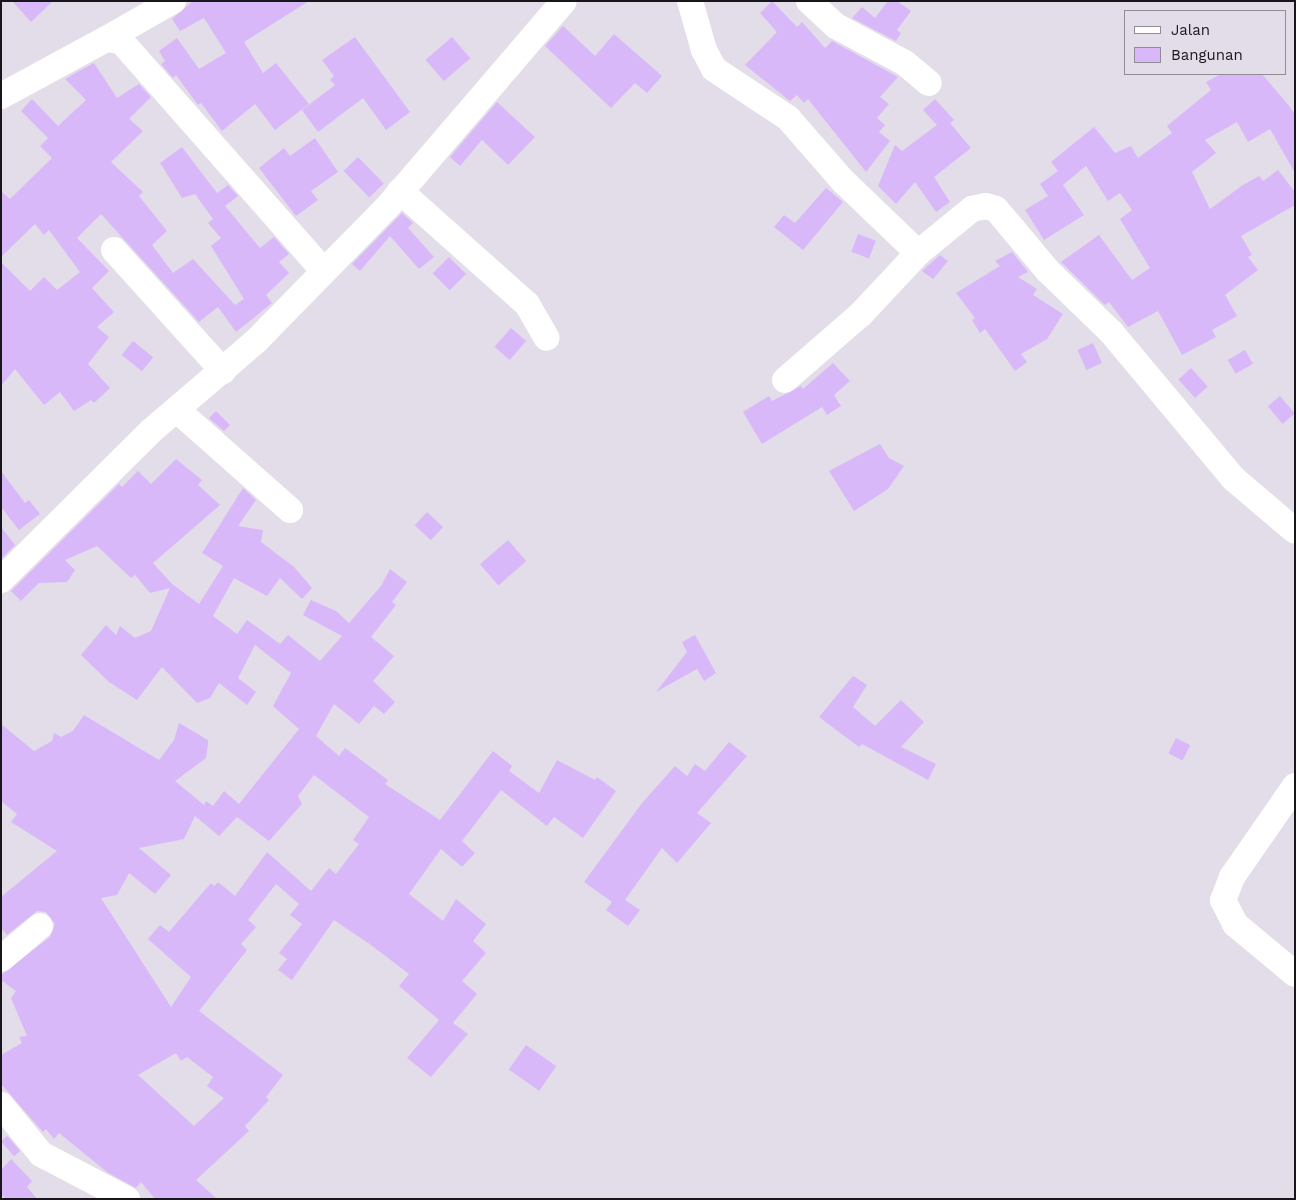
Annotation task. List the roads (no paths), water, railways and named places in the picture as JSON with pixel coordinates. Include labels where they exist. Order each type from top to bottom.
[{"type":"street","points":[[1,96],[173,1]]},
{"type":"street","points":[[1,580],[177,410],[223,371],[324,271],[400,191],[564,1]]},
{"type":"street","points":[[690,1],[704,50],[714,69],[788,118],[843,181],[918,253]]},
{"type":"street","points":[[809,1],[836,26],[905,63],[929,83]]},
{"type":"street","points":[[106,39],[121,41],[130,49],[324,271]]},
{"type":"street","points":[[400,191],[527,304],[547,338]]},
{"type":"street","points":[[785,380],[861,314],[918,253],[972,209],[986,206],[996,209],[1048,271],[1111,332],[1234,479],[1295,531]]},
{"type":"street","points":[[114,250],[223,371]]},
{"type":"street","points":[[177,410],[290,510]]},
{"type":"street","points":[[1295,786],[1232,877],[1222,900],[1235,924],[1295,974]]},
{"type":"street","points":[[1,959],[40,926]]},
{"type":"street","points":[[1,1106],[41,1154],[127,1199]]}]
